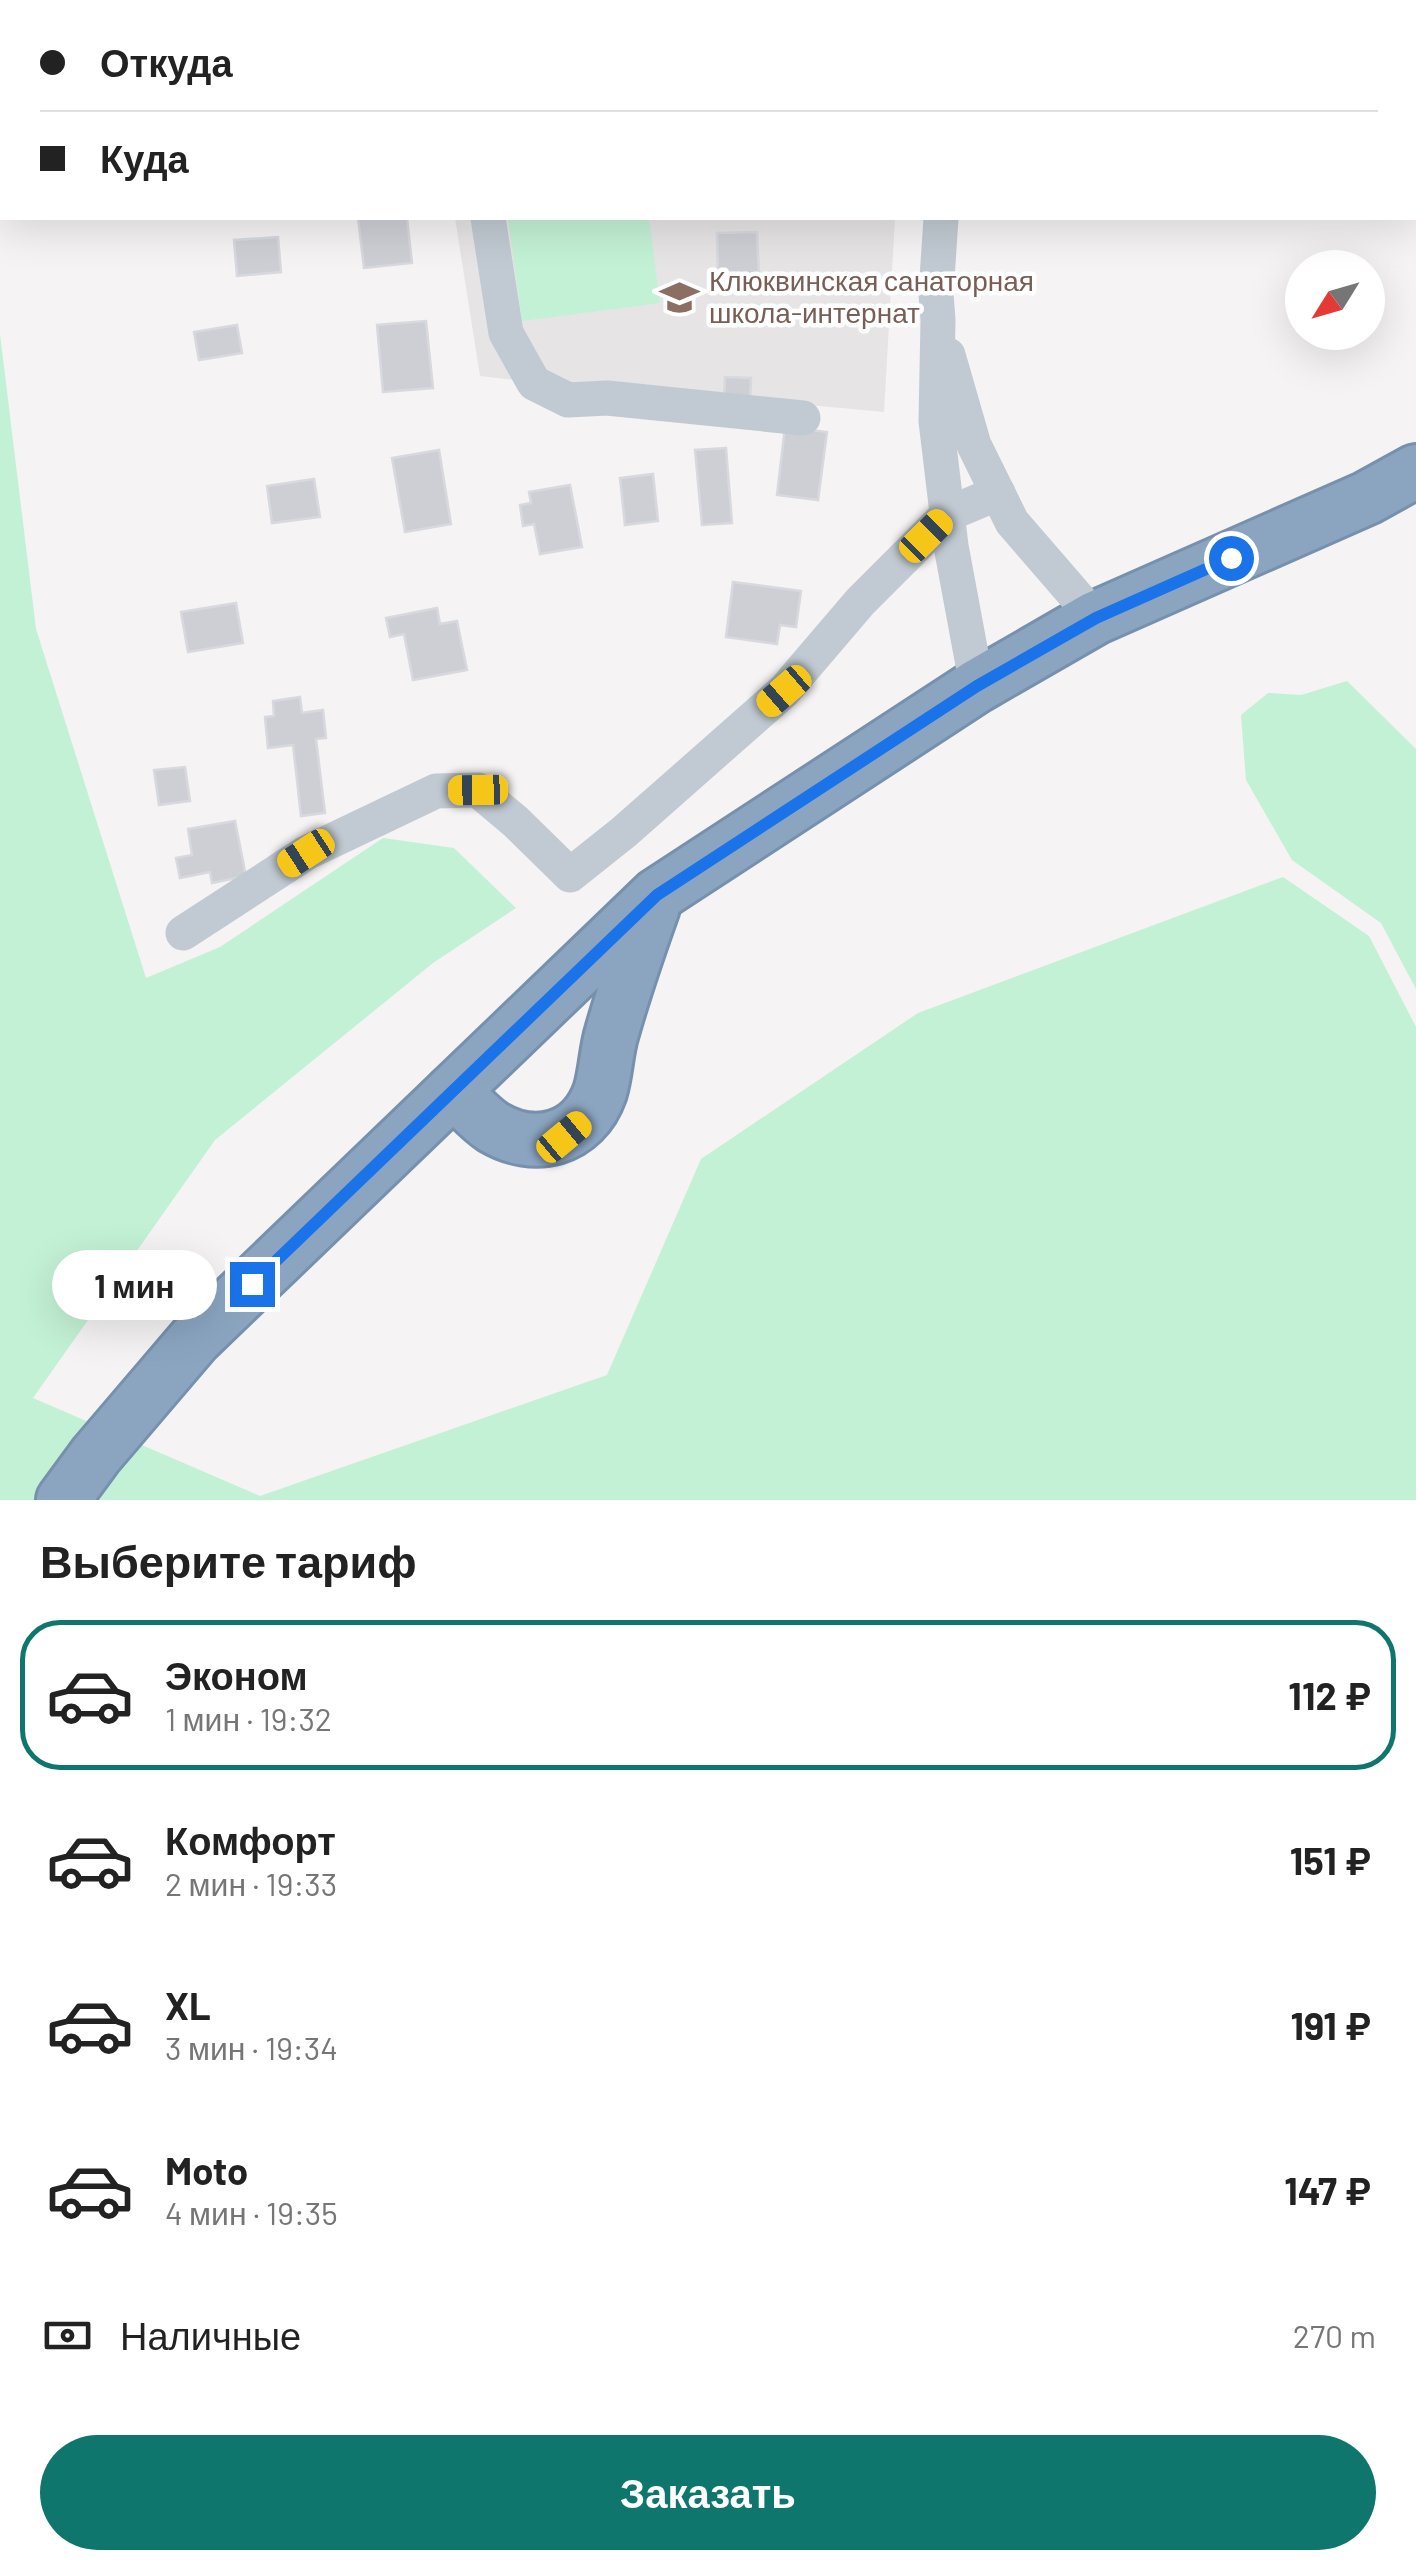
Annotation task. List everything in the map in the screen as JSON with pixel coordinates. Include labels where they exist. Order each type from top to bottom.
[{"type":"highway","points":[[64,1500],[96,1455],[195,1339],[657,895],[977,686],[1096,618],[1367,498],[1416,471]]},
{"type":"highway","points":[[453,1091],[494,1127],[531,1141],[564,1137],[588,1116],[600,1091],[625,984],[657,895]]},
{"type":"street","points":[[488,220],[506,333],[534,383],[568,400],[608,398],[803,418]]},
{"type":"street","points":[[940,220],[936,421],[951,546],[977,686]]},
{"type":"street","points":[[938,320],[974,445],[1012,522],[1096,618]]},
{"type":"street","points":[[183,934],[306,853],[436,791],[478,790],[570,876],[784,691],[860,602],[948,514],[998,493]]},
{"type":"shaded area","name":"Клюквинская санаторная школа-интернат","points":[[455,220],[895,220],[884,412],[788,403],[729,405],[480,376]]},
{"type":"green space","points":[[508,220],[649,220],[660,303],[522,321]]},
{"type":"green space","points":[[0,334],[36,629],[146,978],[220,947],[383,838],[454,848],[516,908],[433,963],[215,1140],[33,1398],[260,1496],[607,1375],[701,1159],[918,1013],[1283,877],[1369,936],[1416,1027],[1416,1500],[0,1500]]},
{"type":"green space","points":[[1347,681],[1416,749],[1416,989],[1381,923],[1292,860],[1246,780],[1241,715],[1268,693],[1301,695]]},
{"type":"building","points":[[358,220],[407,220],[412,263],[364,268]]},
{"type":"building","points":[[757,232],[759,276],[718,277],[717,233]]},
{"type":"building","points":[[278,237],[281,272],[237,276],[234,240]]},
{"type":"building","points":[[426,321],[433,388],[383,392],[377,325]]},
{"type":"building","points":[[237,325],[242,353],[199,360],[194,332]]},
{"type":"building","points":[[725,377],[751,378],[750,400],[724,399]]},
{"type":"building","points":[[785,427],[827,432],[818,500],[777,495]]},
{"type":"building","points":[[726,448],[732,523],[702,525],[695,450]]},
{"type":"building","points":[[439,450],[451,524],[405,532],[392,458]]},
{"type":"building","points":[[653,474],[658,521],[625,525],[620,478]]},
{"type":"building","points":[[314,479],[320,517],[272,523],[267,486]]},
{"type":"building","points":[[570,485],[582,547],[540,554],[534,524],[523,526],[520,505],[531,503],[529,492]]},
{"type":"building","points":[[733,582],[801,591],[796,627],[780,625],[777,644],[726,637]]},
{"type":"building","points":[[236,603],[243,643],[188,652],[181,612]]},
{"type":"building","points":[[437,608],[440,624],[457,621],[467,670],[413,680],[404,634],[390,637],[386,618]]},
{"type":"building","points":[[300,697],[302,713],[323,710],[326,738],[316,739],[325,813],[301,816],[293,745],[268,748],[265,717],[274,716],[273,701]]},
{"type":"building","points":[[185,767],[190,801],[159,805],[154,770]]},
{"type":"building","points":[[235,821],[246,876],[212,883],[210,872],[180,878],[176,858],[192,855],[188,829]]},
{"type":"place","name":"Клюквинская санаторная школа-интернат","points":[[679,297]]},
{"type":"route","points":[[252,1284],[657,895],[977,686],[1096,618],[1231,558]]}]
